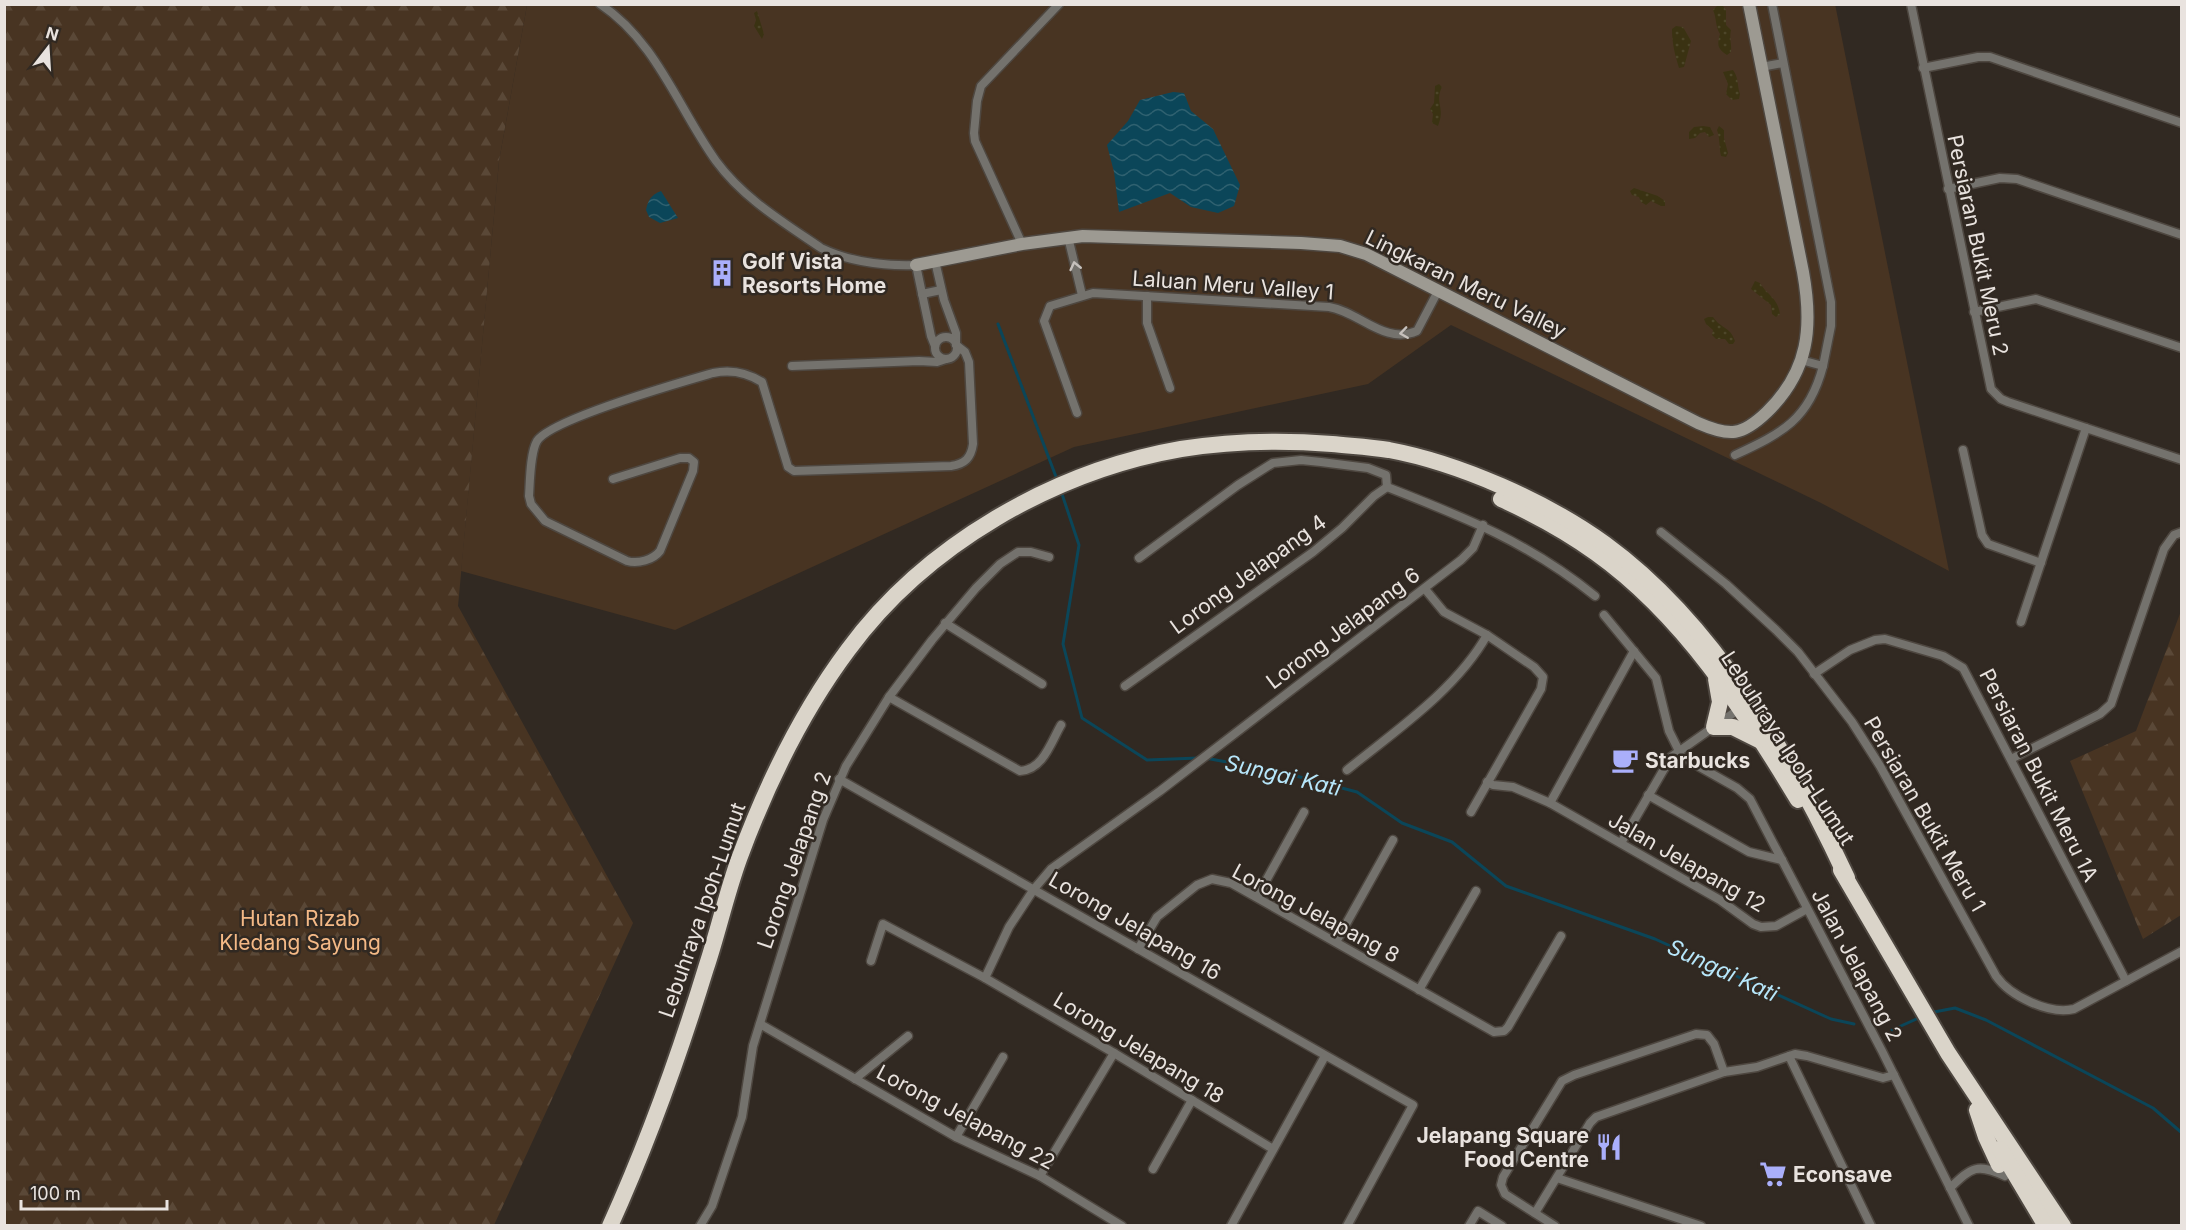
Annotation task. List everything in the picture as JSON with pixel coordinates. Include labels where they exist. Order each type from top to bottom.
[{"type":"highway","name":"Lebuhraya Ipoh-Lumut","points":[[610,1226],[644,1149],[668,1083],[706,969],[738,862],[772,779],[807,713],[831,673],[852,645],[895,596],[943,555],[974,532],[1034,499],[1086,476],[1148,456],[1206,445],[1273,441],[1388,450],[1417,457],[1485,480],[1532,501],[1604,543],[1645,579],[1704,641],[1744,705],[1762,742],[1847,878],[1948,1053],[1977,1110],[2046,1226]]},
{"type":"highway","name":"Lebuhraya Ipoh-Lumut","points":[[1354,446],[1450,477],[1512,504],[1573,538],[1638,587],[1744,705],[1791,765],[1847,878]]},
{"type":"highway","points":[[1715,674],[1720,702],[1714,726],[1733,727],[1762,742]]},
{"type":"highway","name":"Lebuhraya Ipoh-Lumut","points":[[1948,1053],[2063,1226]]},
{"type":"highway","points":[[1977,1110],[1990,1148],[2033,1226]]},
{"type":"highway","points":[[2029,1173],[2070,1226]]},
{"type":"street","name":"Lingkaran Meru Valley","points":[[600,4],[645,45],[717,163],[741,189],[820,248],[831,253],[870,262],[916,265],[1068,237],[1194,239],[1340,246],[1366,254],[1698,423],[1723,433],[1739,431],[1752,425],[1785,392],[1801,360],[1808,325],[1808,299],[1749,4]]},
{"type":"street","points":[[1022,244],[975,141],[977,101],[985,81],[1059,4]]},
{"type":"street","points":[[1735,455],[1767,440],[1790,425],[1811,400],[1831,326],[1831,302],[1772,4]]},
{"type":"street","name":"Persiaran Bukit Meru 2","points":[[1911,4],[1988,383],[1995,394],[2008,402],[2181,460]]},
{"type":"street","points":[[1923,68],[1978,57],[1990,57],[2181,123]]},
{"type":"street","points":[[1761,67],[1783,63]]},
{"type":"street","points":[[1948,189],[2000,178],[2017,179],[2181,236]]},
{"type":"street","points":[[1068,237],[1082,295]]},
{"type":"street","points":[[792,366],[937,362],[955,354],[956,333],[941,290],[935,261]]},
{"type":"street","points":[[916,265],[931,336],[939,357],[960,362],[969,373]]},
{"type":"street","points":[[922,294],[941,290]]},
{"type":"street","name":"Laluan Meru Valley 1","points":[[1077,414],[1044,321],[1050,306],[1082,295],[1093,293],[1329,307],[1384,332],[1399,335],[1417,331],[1438,291]]},
{"type":"street","points":[[1147,296],[1148,323],[1170,388]]},
{"type":"street","points":[[1974,312],[2036,299],[2181,348]]},
{"type":"street","points":[[613,478],[680,458],[689,458],[694,462],[694,468],[660,551],[652,558],[627,561],[541,518],[531,504],[529,496],[535,447],[540,438],[553,430],[616,403],[712,373],[733,370],[759,380],[764,386],[788,467],[794,471],[951,466],[963,463],[968,459],[972,450],[968,357],[951,338],[945,337],[938,340],[935,347],[919,361]]},
{"type":"street","points":[[1801,360],[1822,366]]},
{"type":"street","points":[[2021,622],[2086,428]]},
{"type":"street","points":[[1963,450],[1982,535],[1988,544],[2041,563]]},
{"type":"street","points":[[1138,558],[1238,484],[1273,464],[1300,460],[1368,468],[1386,475],[1388,487],[1484,525],[1533,551],[1595,596]]},
{"type":"street","name":"Lorong Jelapang 4","points":[[1125,686],[1313,552],[1342,528],[1374,496],[1388,487]]},
{"type":"street","name":"Lorong Jelapang 6","points":[[1034,889],[1051,869],[1190,767],[1468,554],[1477,542],[1484,525]]},
{"type":"street","name":"Persiaran Bukit Meru 1","points":[[1661,532],[1754,609],[1798,652],[1868,744],[2002,984],[2020,997],[2052,1010],[2067,1011],[2181,951]]},
{"type":"street","points":[[2011,759],[2100,714],[2111,704],[2164,549],[2174,535],[2181,532]]},
{"type":"street","name":"Lorong Jelapang 2","points":[[700,1226],[712,1206],[742,1117],[753,1046],[813,852],[839,779],[852,754],[889,697],[945,623],[976,588],[1013,554],[1024,551],[1049,557]]},
{"type":"street","points":[[1425,588],[1444,612],[1487,634],[1534,667],[1543,677],[1542,689],[1471,812]]},
{"type":"street","points":[[1604,615],[1656,678],[1669,731],[1678,752]]},
{"type":"street","points":[[945,623],[1042,684]]},
{"type":"street","points":[[1347,770],[1433,700],[1472,658],[1487,634]]},
{"type":"street","name":"Persiaran Bukit Meru 1A","points":[[1814,674],[1850,650],[1875,640],[1897,641],[1957,663],[1966,672],[2126,981]]},
{"type":"street","points":[[1550,803],[1634,651]]},
{"type":"street","points":[[889,697],[1020,771],[1030,770],[1037,766],[1061,725]]},
{"type":"street","points":[[1621,843],[1666,764],[1678,752],[1744,705]]},
{"type":"street","name":"Jalan Jelapang 2","points":[[1678,752],[1688,761],[1744,793],[1750,799],[1894,1075],[1969,1226]]},
{"type":"street","name":"Lorong Jelapang 16","points":[[839,779],[1413,1106],[1347,1226]]},
{"type":"street","name":"Jalan Jelapang 12","points":[[1487,782],[1493,785],[1513,787],[1550,803],[1720,900],[1743,918],[1761,927],[1776,926],[1808,909]]},
{"type":"street","points":[[1648,795],[1749,852],[1782,860]]},
{"type":"street","points":[[1257,897],[1304,812]]},
{"type":"street","points":[[1336,942],[1392,840]]},
{"type":"street","name":"Lorong Jelapang 8","points":[[1138,949],[1157,917],[1204,881],[1222,880],[1257,897],[1494,1032],[1504,1031],[1508,1027],[1561,936]]},
{"type":"street","points":[[985,978],[1009,927],[1034,889]]},
{"type":"street","points":[[1419,990],[1476,891]]},
{"type":"street","name":"Lorong Jelapang 18","points":[[871,961],[883,924],[985,978],[1273,1149]]},
{"type":"street","name":"Lorong Jelapang 22","points":[[760,1024],[956,1137],[1040,1176],[1122,1226]]},
{"type":"street","points":[[1555,1226],[1506,1194],[1502,1190],[1501,1181],[1562,1081],[1696,1034],[1707,1035],[1714,1044],[1724,1071]]},
{"type":"street","points":[[855,1078],[908,1036]]},
{"type":"street","points":[[1040,1176],[1114,1053]]},
{"type":"street","points":[[1535,1213],[1592,1119],[1596,1117],[1724,1071],[1757,1067],[1795,1054],[1883,1078],[1894,1075]]},
{"type":"street","points":[[1231,1226],[1325,1056]]},
{"type":"street","points":[[1789,1056],[1871,1226]]},
{"type":"street","points":[[956,1137],[1003,1057]]},
{"type":"street","points":[[1154,1169],[1192,1100]]},
{"type":"street","points":[[1950,1188],[1966,1172],[1976,1168],[1985,1168],[2005,1176]]},
{"type":"street","points":[[1557,1178],[1701,1226]]},
{"type":"street","points":[[1469,1226],[1478,1211],[1502,1226]]},
{"type":"green space","name":"Hutan Rizab Kledang Sayung","points":[[5,4],[527,5],[499,161],[458,606],[633,923],[494,1225],[5,1225]]},
{"type":"green space","points":[[1835,4],[1949,571],[1821,503],[1451,325],[1368,384],[1074,447],[675,630],[461,571],[499,161],[527,5]]},
{"type":"green space","points":[[2181,611],[2181,915],[2143,939],[2070,761],[2136,731]]},
{"type":"sand","points":[[1717,6],[1723,6],[1726,10],[1726,25],[1731,30],[1731,52],[1727,55],[1721,51],[1719,46],[1720,34],[1713,10]]},
{"type":"sand","points":[[757,11],[764,34],[762,39],[754,26],[756,20],[754,13]]},
{"type":"sand","points":[[1676,26],[1683,27],[1691,41],[1684,67],[1679,68],[1672,34],[1672,29]]},
{"type":"sand","points":[[1733,70],[1740,94],[1739,99],[1732,100],[1726,94],[1728,84],[1723,72]]},
{"type":"sand","points":[[1439,84],[1442,87],[1439,97],[1441,114],[1438,126],[1432,123],[1433,114],[1430,109],[1434,103],[1435,86]]},
{"type":"sand","points":[[1719,126],[1724,130],[1728,153],[1726,157],[1721,156],[1717,130]]},
{"type":"sand","points":[[1694,127],[1710,127],[1714,135],[1709,137],[1705,132],[1689,139],[1689,132]]},
{"type":"sand","points":[[1634,188],[1658,196],[1665,201],[1665,206],[1651,201],[1646,205],[1639,197],[1632,195],[1630,191]]},
{"type":"sand","points":[[1755,281],[1760,283],[1775,300],[1780,314],[1776,317],[1772,314],[1771,305],[1751,289]]},
{"type":"sand","points":[[1713,317],[1731,333],[1735,341],[1733,344],[1729,344],[1725,339],[1716,339],[1712,335],[1713,330],[1704,319]]},
{"type":"water","points":[[1173,92],[1184,93],[1191,111],[1213,129],[1240,185],[1234,206],[1218,213],[1191,207],[1170,193],[1119,212],[1114,172],[1107,145],[1128,121],[1140,100]]},
{"type":"water","points":[[661,191],[678,218],[660,223],[649,217],[646,210],[650,198]]},
{"type":"waterway","name":"Sungai Kati","points":[[998,324],[1058,482]]},
{"type":"waterway","name":"Sungai Kati","points":[[1061,491],[1079,545],[1063,644],[1082,718],[1147,760],[1198,758]]},
{"type":"waterway","name":"Sungai Kati","points":[[1205,758],[1281,772],[1357,792],[1402,823],[1452,842],[1506,886],[1655,939],[1831,1019],[1854,1024]]},
{"type":"waterway","name":"Sungai Kati","points":[[1929,1013],[1955,1008],[1986,1020],[2153,1108],[2182,1133]]},
{"type":"waterway","name":"Sungai Kati","points":[[1892,1030],[1921,1017]]},
{"type":"place","name":"Golf Vista Resorts Home","points":[[722,273]]},
{"type":"place","name":"Starbucks","points":[[1625,760]]},
{"type":"place","name":"Jelapang Square Food Centre","points":[[1609,1147]]},
{"type":"place","name":"Econsave","points":[[1773,1174]]}]
